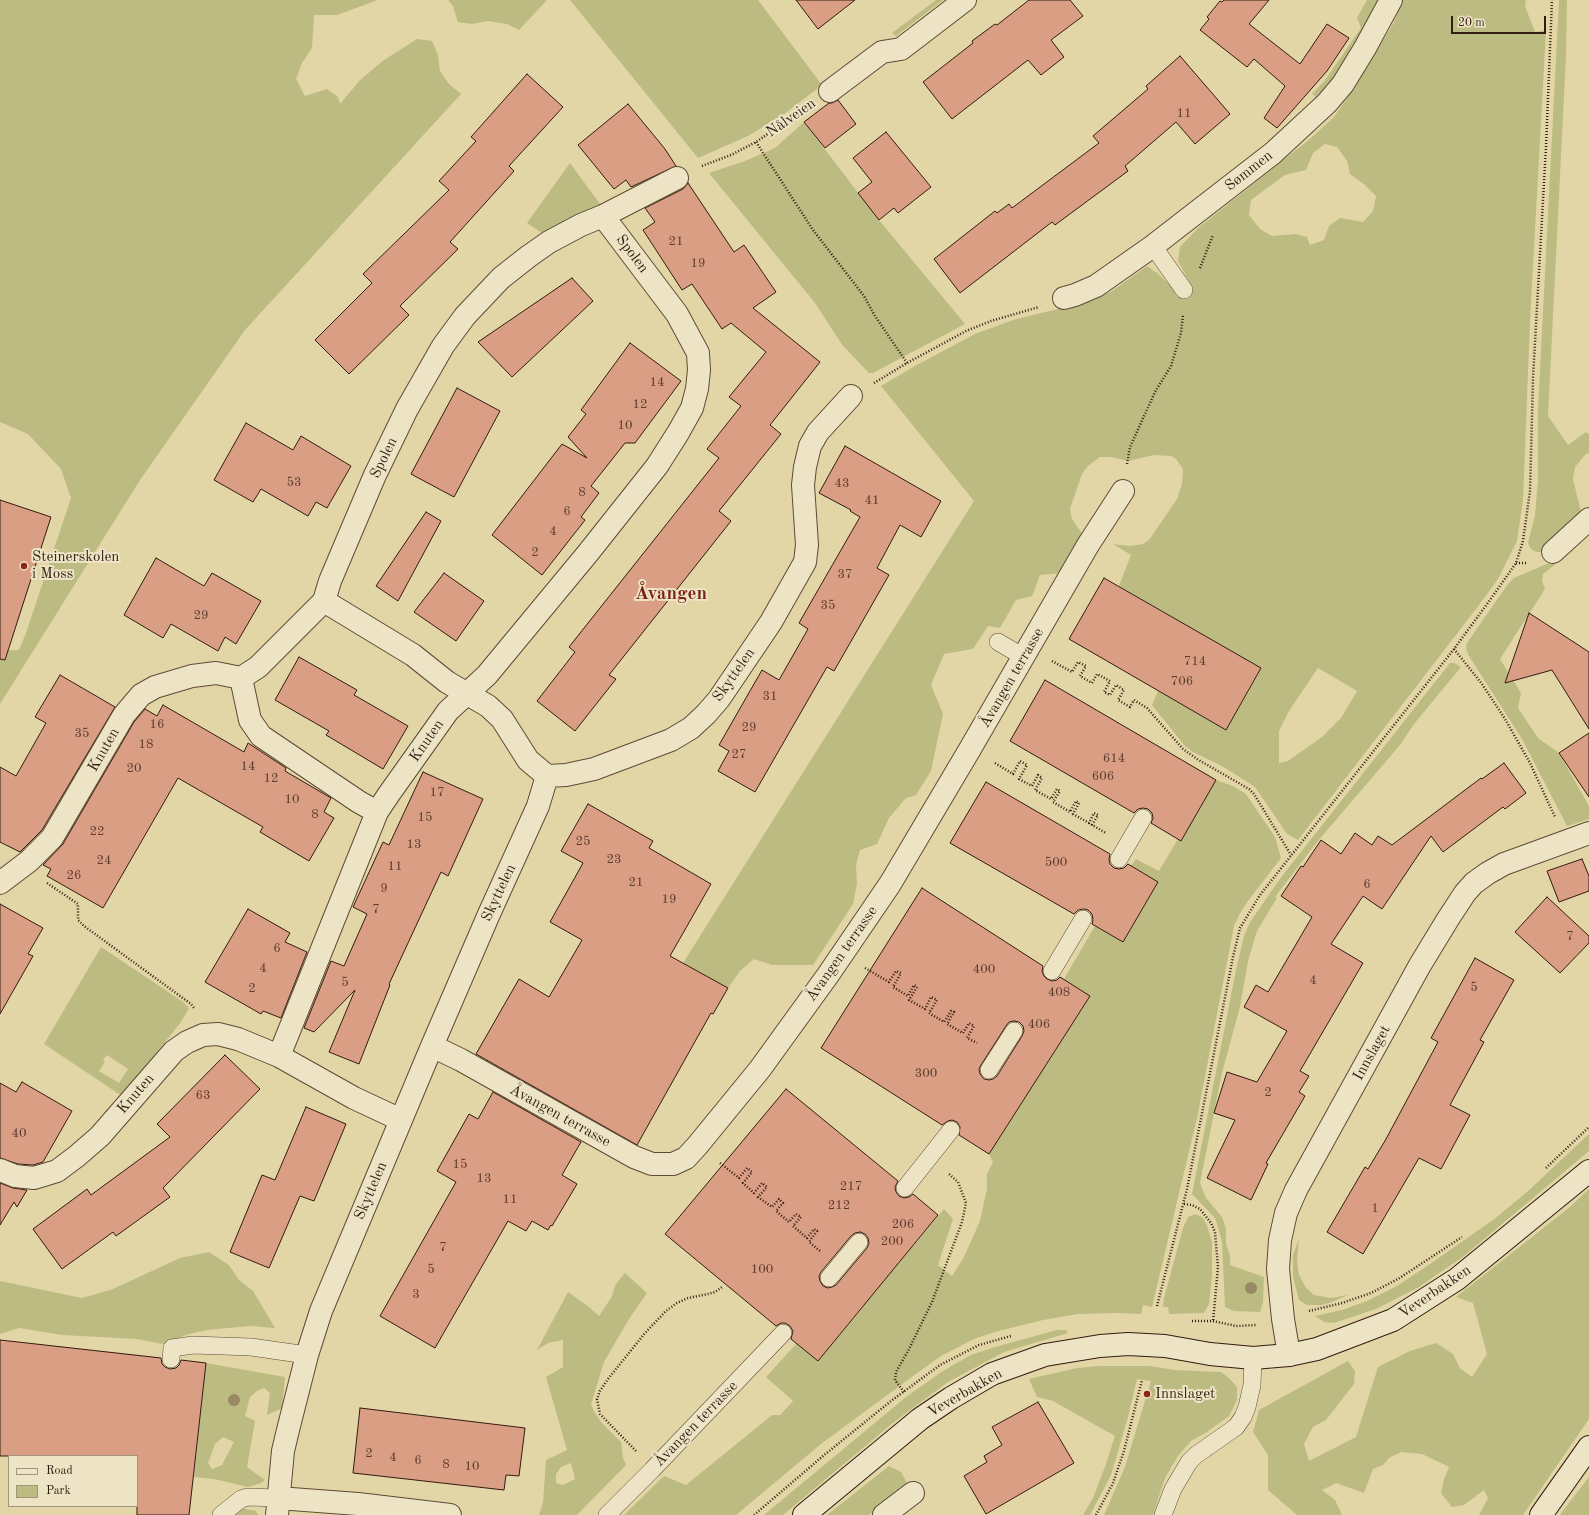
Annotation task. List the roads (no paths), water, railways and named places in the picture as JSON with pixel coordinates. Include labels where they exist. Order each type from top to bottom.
[{"type":"street","name":"Nålveien","points":[[830,90],[882,52],[901,49],[966,0]]},
{"type":"street","name":"Sømmen","points":[[1064,298],[1075,296],[1096,286],[1153,246],[1273,153],[1327,104],[1365,48],[1391,0]]},
{"type":"street","points":[[603,216],[677,178]]},
{"type":"street","name":"Spolen","points":[[324,601],[330,581],[375,475],[407,409],[443,346],[465,316],[501,278],[549,242],[581,225],[603,216],[677,314],[698,353],[699,370],[697,389],[692,408],[682,427],[657,466],[588,553],[487,675],[466,693]]},
{"type":"street","name":"Skyttelen","points":[[277,1506],[283,1451],[307,1355],[321,1311],[488,914],[538,806],[547,776],[566,775],[594,769],[671,740],[691,728],[719,699],[771,622],[805,562],[807,545],[803,485],[804,467],[810,446],[818,432],[851,396]]},
{"type":"street","name":"Åvangen terrasse","points":[[432,1046],[461,1060],[634,1157],[652,1164],[673,1164],[686,1158],[760,1069],[842,955],[890,884],[1027,653],[1088,545],[1123,490]]},
{"type":"street","points":[[1553,552],[1589,519]]},
{"type":"street","points":[[377,812],[359,802],[261,736],[250,720],[241,678],[258,667],[324,601],[413,655],[447,682],[488,706],[502,719],[528,760],[547,776]]},
{"type":"street","name":"Knuten","points":[[0,883],[41,851],[56,832],[124,715],[141,695],[155,687],[192,676],[216,673],[241,678]]},
{"type":"street","name":"Knuten","points":[[279,1056],[377,812],[448,711],[466,693]]},
{"type":"street","name":"Innslaget","points":[[1289,1355],[1283,1319],[1278,1269],[1280,1240],[1286,1213],[1296,1190],[1420,965],[1465,894],[1474,883],[1504,864],[1589,833]]},
{"type":"street","name":"Knuten","points":[[0,1170],[15,1176],[34,1178],[57,1171],[100,1136],[174,1051],[202,1035],[218,1034],[238,1039],[279,1056],[354,1098],[401,1120]]},
{"type":"street","name":"Veverbakken","points":[[804,1515],[920,1419],[951,1398],[992,1374],[1045,1355],[1100,1346],[1128,1344],[1165,1346],[1210,1354],[1252,1358],[1289,1355],[1317,1349],[1393,1320],[1457,1279],[1589,1171]]},
{"type":"street","points":[[1541,1515],[1589,1447]]},
{"type":"street","points":[[884,1515],[913,1492]]},
{"type":"street","points":[[277,1506],[358,1504],[450,1515]]},
{"type":"lane","points":[[1153,246],[1184,290]]},
{"type":"lane","points":[[998,642],[1027,653]]},
{"type":"lane","points":[[1123,852],[1143,818]]},
{"type":"lane","points":[[1052,971],[1083,919]]},
{"type":"lane","points":[[989,1070],[1014,1031]]},
{"type":"lane","points":[[905,1188],[951,1130]]},
{"type":"lane","points":[[834,1272],[859,1242]]},
{"type":"lane","name":"Åvangen terrasse","points":[[607,1515],[783,1333]]},
{"type":"lane","points":[[171,1359],[172,1348],[193,1345],[251,1347],[307,1355]]},
{"type":"lane","points":[[1163,1515],[1173,1489],[1189,1462],[1196,1455],[1236,1427],[1243,1417],[1252,1385],[1252,1358]]},
{"type":"lane","points":[[221,1515],[241,1499],[248,1497],[277,1506]]},
{"type":"place","name":"Steinerskolen i Moss","points":[[24,566]]},
{"type":"place","name":"Innslaget","points":[[1147,1394]]},
{"type":"district","name":"Åvangen","points":[[671,594]]}]
